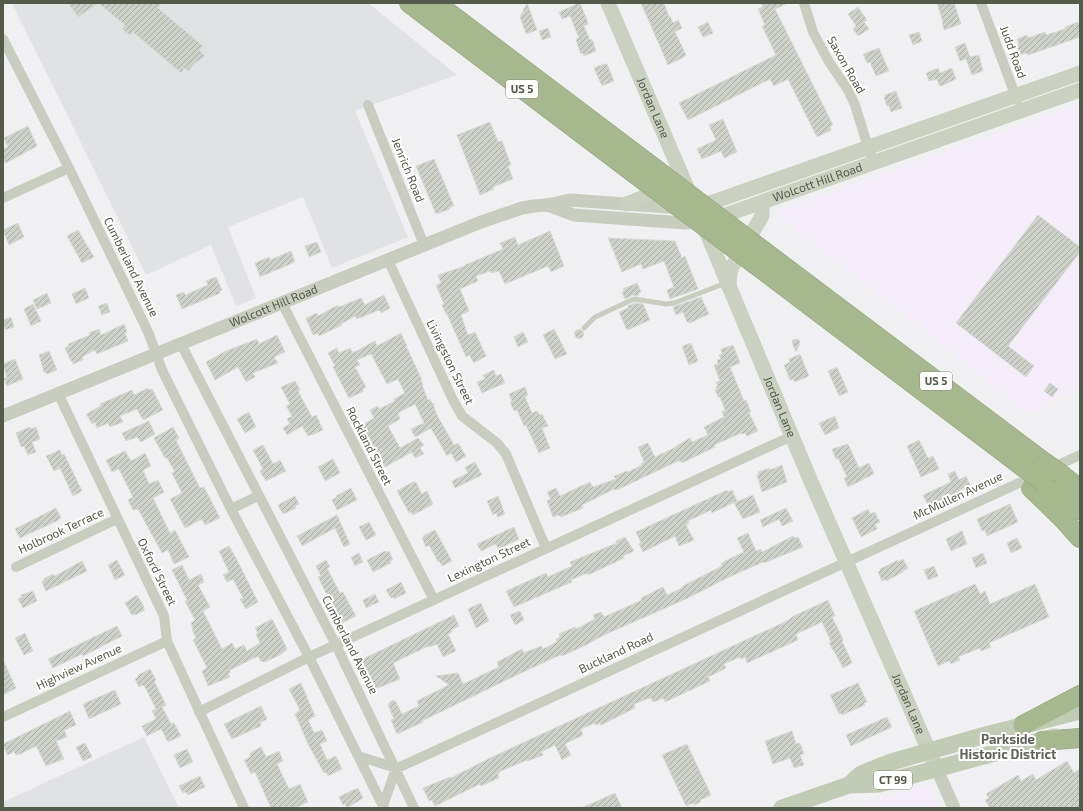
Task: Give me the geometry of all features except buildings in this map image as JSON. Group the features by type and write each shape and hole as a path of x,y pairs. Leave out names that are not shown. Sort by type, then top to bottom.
{"highway":[{"name":"US 5","path":"409,3 640,168 760,259 963,422 1029,479 1080,510"},
{"name":"US 5","path":"436,3 640,168"},
{"name":"US 5","path":"760,259 1080,489"},
{"path":"1029,479 1080,538"},
{"path":"1023,725 1080,695"},
{"path":"1042,741 1080,738"}],"main road":[{"name":"Jordan Lane","path":"608,3 846,562 937,769"},
{"name":"Wolcott Hill Road","path":"695,206 711,203 1080,73"},
{"name":"Wolcott Hill Road","path":"702,222 1080,90"},
{"path":"626,204 645,196 657,185 666,169 669,145"},
{"path":"728,285 731,269 762,216 762,202"},
{"name":"CT 99","path":"849,785 860,774 929,751 1080,711"},
{"name":"CT 99","path":"782,808 849,785 879,784 1080,730"}],"street":[{"name":"Saxon Road","path":"804,3 812,32 829,62 848,90 855,105 867,148 873,163"},
{"name":"Judd Road","path":"981,3 1021,111"},
{"name":"Cumberland Avenue","path":"3,39 69,168 149,334 162,370 231,509 309,656 384,807"},
{"name":"Jenrich Road","path":"368,105 424,245"},
{"path":"3,198 69,168"},
{"name":"Wolcott Hill Road","path":"3,416 507,212 570,200 674,208 695,206"},
{"path":"590,216 591,201"},
{"name":"Wolcott Hill Road","path":"547,205 574,214 590,216 685,223 702,222"},
{"name":"Livingston Street","path":"388,260 453,400 462,416 498,443 506,454 546,548"},
{"name":"Rockland Street","path":"282,303 434,600"},
{"name":"Cumberland Avenue","path":"181,344 336,645 414,808"},
{"name":"Oxford Street","path":"58,393 164,616 167,641 244,808"},
{"name":"Lexington Street","path":"199,712 309,656 792,436"},
{"name":"McMullen Avenue","path":"846,562 1080,454"},
{"path":"231,509 258,496"},
{"name":"Holbrook Terrace","path":"16,567 117,519"},
{"name":"Buckland Road","path":"396,768 846,562"},
{"name":"Highview Avenue","path":"3,717 167,641"},
{"path":"358,756 396,768 384,807"},
{"name":"Jordan Lane","path":"937,769 954,808"}],"lane":[{"path":"584,328 595,317 634,299 666,304 674,303 728,285"}],"shaded area":[{"path":"12,3 368,3 457,75 355,111 408,237 332,268 303,197 228,227 256,298 236,306 211,245 146,275"},
{"path":"1080,104 1080,388 1026,413 949,350 774,213"},
{"path":"144,737 179,808 3,808 3,802"},
{"path":"928,784 939,808 852,808 862,805"}],"district":[{"name":"Parkside Historic District","path":"1008,746"}]}
